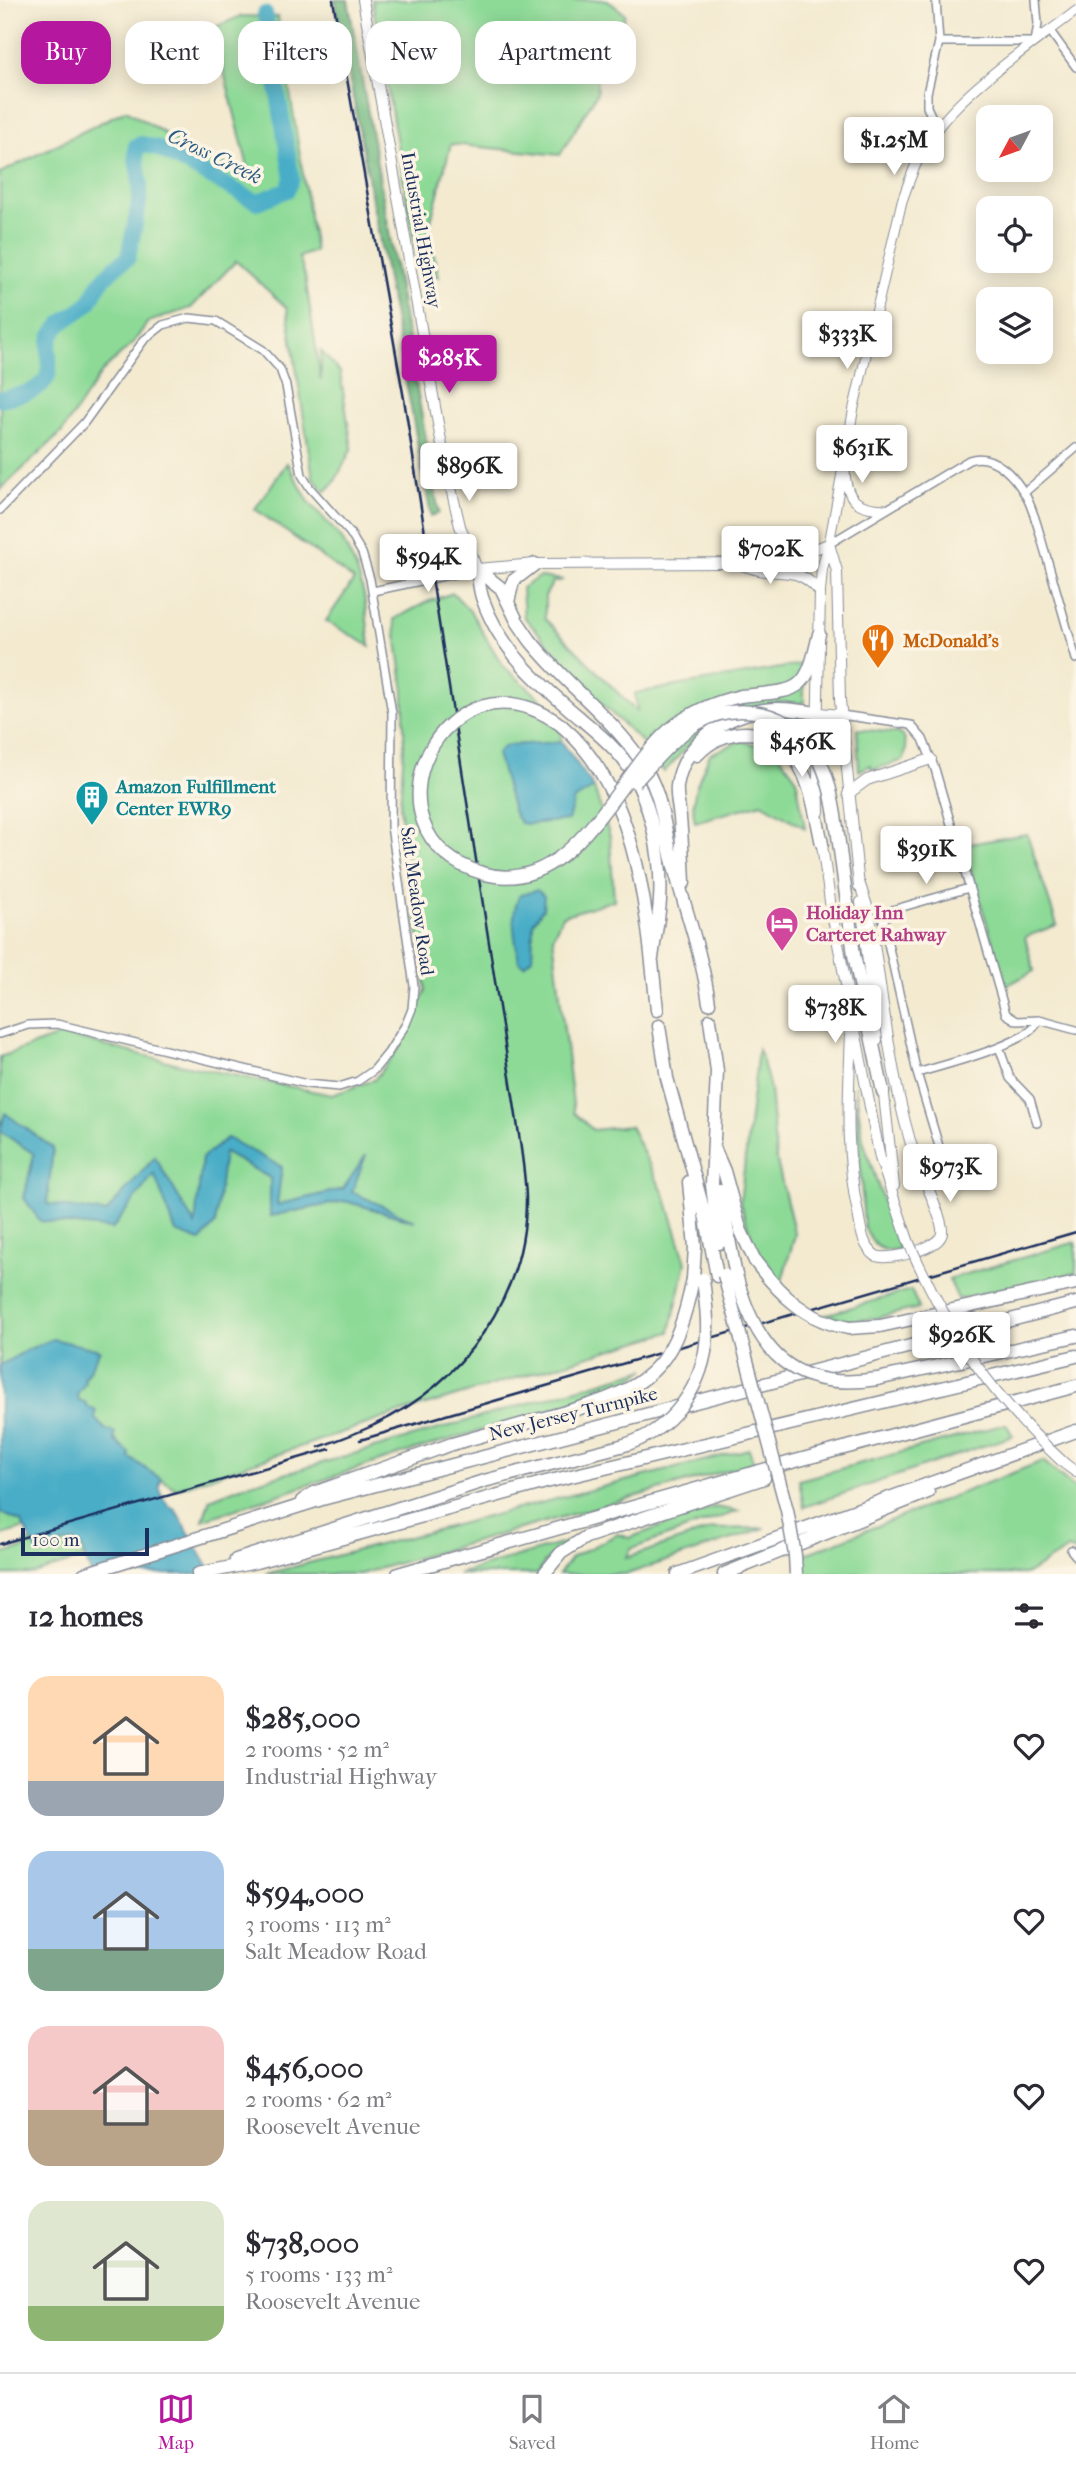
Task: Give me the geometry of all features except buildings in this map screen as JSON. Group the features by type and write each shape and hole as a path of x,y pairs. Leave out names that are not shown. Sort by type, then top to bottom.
{"highway":[{"path":"508,602 509,591 515,578 536,564"},
{"path":"477,569 501,588 517,621 538,651 620,736 644,767 662,807 671,856 699,951 709,1003"},
{"path":"477,569 482,598 513,655 533,677 608,742 626,763 640,786 653,826 660,888 652,959"},
{"path":"593,826 669,731 707,706 741,696 779,692 799,685 811,669 819,634"},
{"path":"657,1010 652,959 636,868 618,804 597,764 580,742 561,725 533,709 506,705 478,709 454,722 435,740 422,766 418,796 423,818 432,837 453,860 481,873 501,876 520,875 546,866 571,848 593,826 687,731 718,714 745,710 763,713 796,729 810,744 828,781 837,828 853,955 883,1092"},
{"path":"686,907 676,793 680,774 693,748 705,736 732,720 765,709 818,713"},
{"path":"680,815 684,783 691,765 701,751 724,737 740,733 758,735 783,745 801,768 809,788 822,844"},
{"path":"710,1020 717,1071 714,1149 725,1274 786,1536 788,1574"},
{"path":"659,1026 667,1078 683,1140 725,1274 787,1510 796,1574"},
{"path":"253,1558 484,1480 621,1446 646,1437 667,1422 678,1411 694,1384 703,1360 707,1335 683,1140"},
{"path":"714,1149 724,1171 740,1229 755,1261 776,1288 803,1311 833,1325 849,1328 880,1325 1076,1283"},
{"path":"725,1274 741,1292 756,1329 770,1348 802,1373 832,1382 877,1379 1076,1336"},
{"path":"84,1574 289,1510 421,1454 620,1395 645,1379 656,1368 675,1340 698,1279"},
{"name":"New Jersey Turnpike","path":"318,1496 1076,1303"},
{"path":"198,1574 486,1497 1076,1356"},
{"path":"398,1574 1076,1385"},
{"path":"678,1574 1076,1431"},
{"path":"544,1574 561,1553 586,1537 887,1436"},
{"path":"724,1574 877,1514 1026,1449"}],"main road":[{"name":"Industrial Highway","path":"363,0 445,463 460,526 477,569"},
{"path":"477,569 536,564 732,562 793,556 829,544"},
{"path":"829,544 822,569 819,634 817,778 822,844 880,1158 909,1243 940,1309 977,1368 1022,1423 1076,1472"},
{"path":"829,544 837,571 841,715 848,794 896,1204"},
{"path":"732,562 760,570 796,573 809,580 820,592"},
{"path":"818,713 841,715"},
{"path":"848,794 867,780 932,759"},
{"path":"851,1012 847,1122 853,1187 866,1247 876,1256 890,1258 932,1245 939,1240 942,1233 939,1216 915,1154 902,1110 869,912 859,882"}],"street":[{"path":"936,0 939,42 927,93 927,107 937,128"},
{"path":"1035,42 1038,24 1036,0"},
{"path":"829,544 844,458 902,201 913,169 937,128 981,85 1076,11"},
{"path":"1050,31 1076,66"},
{"path":"939,42 1035,42"},
{"name":"Salt Meadow Road","path":"0,510 84,423 148,336 163,325 189,318 209,319 228,327 256,345 280,369 286,386 302,475 356,543 367,566 373,591 392,713 391,826 414,994 407,1024 383,1060 370,1074 358,1081 331,1088 57,1024 28,1025 0,1034"},
{"path":"1024,493 1076,448"},
{"path":"829,544 968,460 976,457 994,461 1024,493 1033,511 1076,659"},
{"path":"844,458 846,487 850,496 857,504 869,509 886,509"},
{"path":"373,591 477,569"},
{"path":"841,715 907,723 921,735 932,759 1006,1014 1017,1021 1040,1020 1076,1030"},
{"path":"941,1153 917,1073 883,921 891,910 969,888"},
{"path":"917,1073 999,1047 1031,1033 1040,1020"},
{"path":"999,1047 1010,1078 1030,1099 1037,1123"}],"green space":[{"path":"335,0 348,0 352,21 339,21"},
{"path":"372,0 607,0 625,14 623,21 475,21 475,84 597,84 597,93 560,155 451,144 428,232 439,277 419,270 387,84 461,84 461,21 376,21"},
{"path":"241,16 278,17 279,21 238,21 238,84 289,84 315,251 299,257 305,276 321,381 321,351 340,372 352,448 334,483 325,492 313,478 287,308 236,261 191,308 148,322 133,343 102,372 62,432 0,490 0,173 126,110 205,158 249,171 224,72 224,23"},
{"path":"352,23 439,513 431,516 351,84"},
{"path":"287,463 309,502 342,539 357,570 364,595 370,646 326,621 354,580 255,509"},
{"path":"539,577 563,580 553,582 545,596 545,619 637,712 635,693 804,664 804,703 778,702 707,725 664,772 642,742 604,706 524,617 522,588"},
{"path":"453,593 470,611 503,666 555,711 562,742 509,745 513,811 520,822 529,824 594,788 610,837 614,900 562,916 553,937 574,1113 593,1130 630,1126 666,1198 686,1263 670,1332 396,1414 176,1489 130,1458 112,1431 106,1430 95,1419 95,1411 79,1400 77,1395 99,1350 0,1365 0,1131 34,1154 24,1198 112,1229 154,1173 176,1232 215,1224 223,1152 270,1178 271,1216 345,1201 409,1220 351,1191 364,1159 343,1189 276,1205 282,1167 227,1138 202,1158 195,1226 155,1157 106,1213 47,1204 53,1148 5,1114 0,1127 0,1057 62,1035 183,1065 332,1095 374,1080 401,1046 426,990 400,807 404,691 394,619 427,602","holes":["520,895 543,908 533,923 532,958 518,954 514,917"]},
{"path":"857,729 897,733 904,737 904,760 872,770 871,765 859,771"},
{"path":"740,741 775,749 796,778 805,828 762,803 695,822 694,795 710,754"},
{"path":"1027,834 1057,925 1025,937 1034,971 1006,986 963,845"},
{"path":"758,1050 770,1089 776,1158 795,1235 781,1284 753,1243 740,1203"},
{"path":"855,1085 863,1140 899,1249 886,1250 877,1246 864,1226"},
{"path":"1076,1242 1076,1273 958,1299 949,1279"},
{"path":"911,1290 919,1308 850,1321 825,1315"},
{"path":"646,1369 618,1389 398,1455 203,1520 210,1499 243,1486"},
{"path":"1006,1424 1013,1436 804,1507 799,1480"},
{"path":"749,1449 754,1463 360,1574 266,1574"},
{"path":"1043,1461 1076,1489 1076,1552 1068,1549 1027,1574 803,1574 803,1555"},
{"path":"714,1507 738,1511 631,1549 626,1558 713,1529 765,1528 627,1574 559,1574 572,1557 618,1534 629,1538"},
{"path":"0,1512 21,1521 25,1528 0,1536"},
{"path":"33,1541 35,1545 50,1550 64,1543 75,1542 82,1548 84,1558 33,1574 0,1574 0,1555 25,1548 26,1542"},
{"path":"571,1541 544,1563 538,1574 458,1574"}],"water":[{"path":"562,742 594,788 574,800 568,820 520,823 513,811 497,754 509,745"},
{"path":"537,890 544,896 543,908 533,923 532,958 524,965 519,961 516,944 515,911 520,895"},
{"path":"5,1113 53,1148 47,1204 106,1213 155,1157 195,1225 202,1158 227,1138 282,1167 277,1205 343,1189 366,1155 352,1192 415,1221 345,1201 270,1216 270,1178 224,1152 215,1224 200,1241 176,1232 154,1174 112,1229 40,1221 24,1198 34,1154 0,1131"},
{"path":"53,1339 100,1350 77,1395 79,1400 96,1411 95,1419 106,1430 115,1433 114,1440 129,1453 130,1458 161,1479 162,1497 175,1509 213,1574 91,1574 82,1548 75,1542 64,1543 39,1555 21,1522 0,1512 0,1365"}],"waterway":[{"name":"Cross Creek","path":"0,399 29,392 42,384 49,371 49,348 53,334 64,321 88,304 103,279 128,258 140,195 136,146 142,144 157,148 257,202 287,190 292,179 265,14"}],"railway":[{"path":"319,1447 367,1428 406,1407 435,1386 461,1361 502,1302 515,1269 523,1234 526,1197 520,1141 404,399 333,0"},
{"path":"360,1440 1076,1232"},
{"path":"0,1544 330,1449"}],"place":[{"name":"McDonald's","path":"878,670"},
{"name":"Amazon Fulfillment Center EWR9","path":"92,827"},
{"name":"Holiday Inn Carteret Rahway","path":"782,953"}]}
